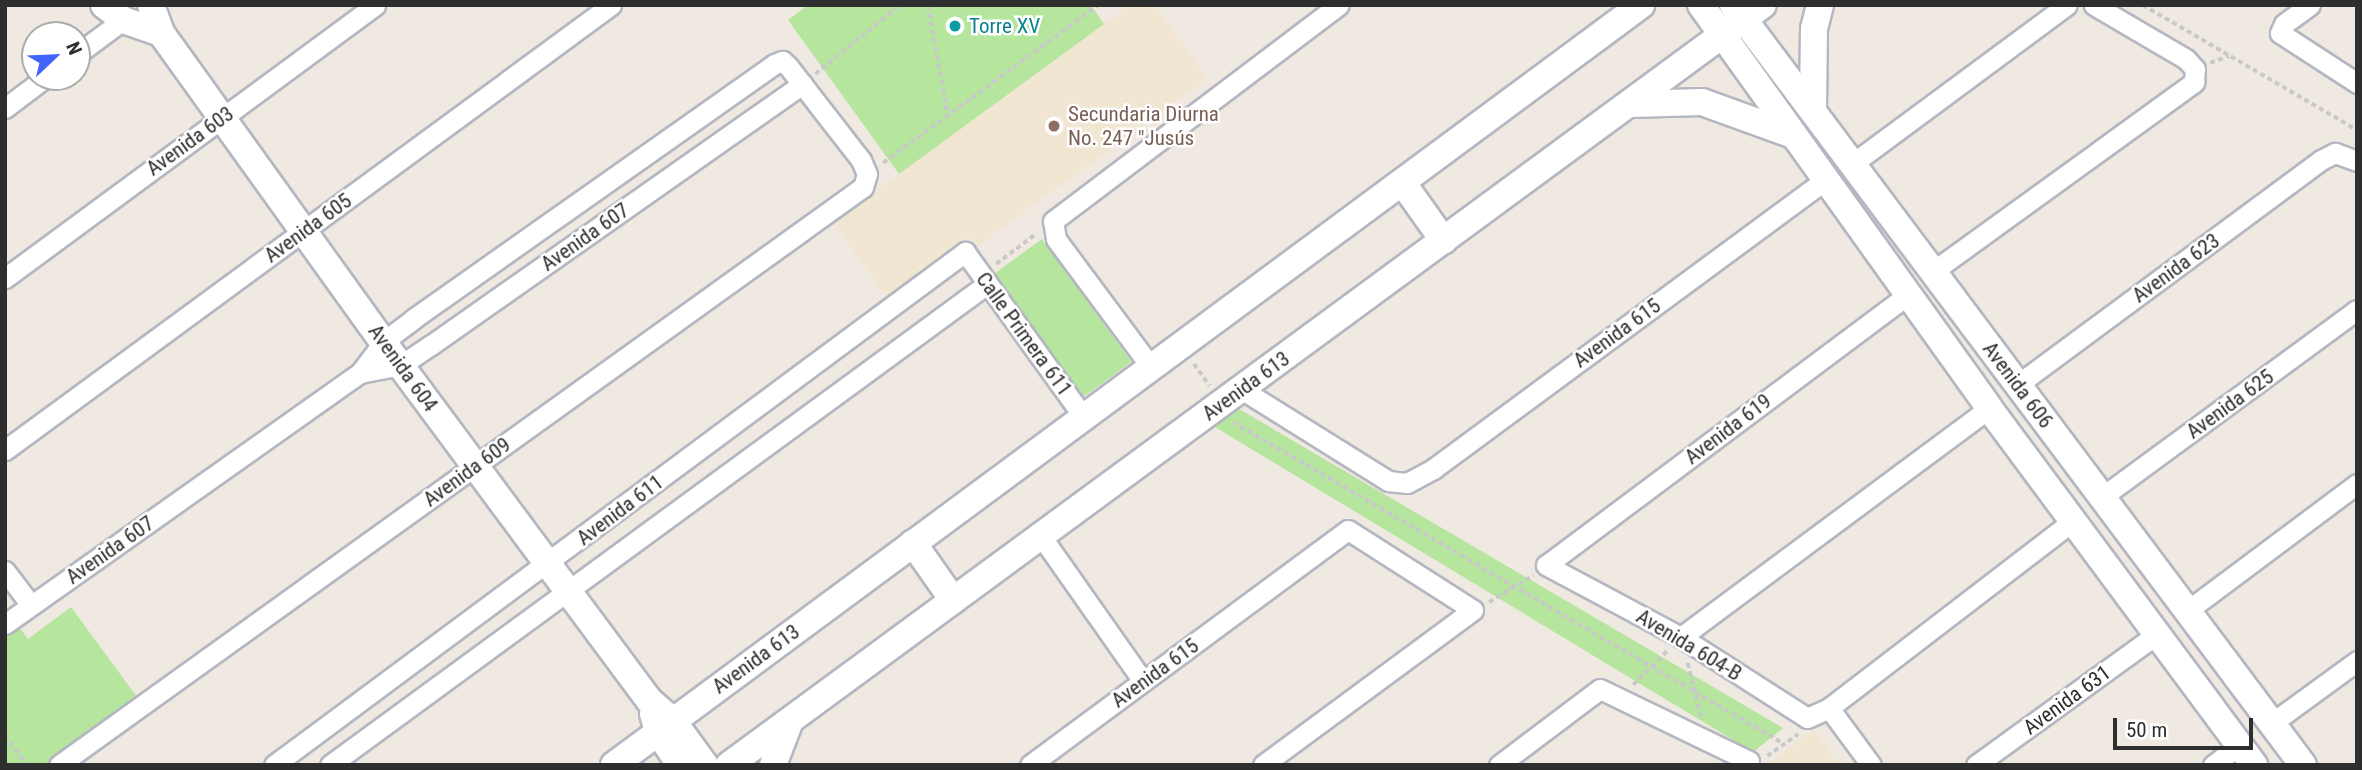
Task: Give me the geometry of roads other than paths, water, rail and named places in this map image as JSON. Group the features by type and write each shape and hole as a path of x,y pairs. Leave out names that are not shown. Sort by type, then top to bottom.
{"street":[{"name":"Avenida 604","path":"151,5 161,33 383,342 572,591 650,701 665,726 680,765"},
{"name":"Avenida 603","path":"5,278 375,5"},
{"path":"1151,367 1056,239 1053,221 1339,5"},
{"name":"Avenida 613","path":"614,765 1641,5"},
{"name":"Avenida 606","path":"1701,5 1825,180 1910,293 1989,408 2247,755"},
{"path":"1774,108 1805,99 1814,29 1820,5"},
{"path":"1852,164 2067,5"},
{"path":"1932,272 2194,82 2195,69 2186,59 2094,5"},
{"path":"2310,5 2284,24 2280,33 2357,83"},
{"name":"Avenida 605","path":"5,450 600,8"},
{"name":"Avenida 613","path":"729,765 1630,105 1722,36 1746,10"},
{"name":"Avenida 606","path":"1746,10 1852,164 2303,765"},
{"path":"91,38 114,12 161,33"},
{"name":"Avenida 607","path":"5,624 360,373 383,342 782,61 802,84 401,365 360,373"},
{"name":"Avenida 609","path":"59,765 863,187 867,174 802,84"},
{"path":"5,108 27,91"},
{"path":"1630,105 1702,102 1730,109 1794,136"},
{"name":"Avenida 623","path":"2017,385 2335,153 2357,161"},
{"name":"Avenida 615","path":"1232,396 1388,481 1407,482 1433,469 1825,180"},
{"path":"1402,182 1444,241"},
{"name":"Calle Primera 611","path":"965,252 1083,416"},
{"name":"Avenida 611","path":"274,765 965,252"},
{"name":"Avenida 611","path":"330,765 572,591 984,280"},
{"name":"Avenida 619","path":"1546,565 1910,293"},
{"name":"Avenida 625","path":"2102,497 2357,310"},
{"path":"1681,637 1989,408"},
{"path":"2187,611 2357,484"},
{"path":"1871,765 1829,708 2073,521"},
{"name":"Avenida 615","path":"1030,765 1348,530 1473,610 1263,765"},
{"path":"1041,536 1143,681"},
{"path":"913,543 953,600"},
{"path":"2121,585 2151,562"},
{"name":"Avenida 604-B","path":"1546,565 1681,637 1807,718 1829,708"},
{"path":"5,571 31,605"},
{"name":"Avenida 631","path":"1976,765 2157,634"},
{"path":"2272,723 2357,661"},
{"path":"1499,765 1601,689 1707,740 1746,763"},
{"path":"773,765 791,720"},
{"name":"Avenida 604","path":"665,726 705,765"},
{"path":"2213,765 2247,755"}],"place":[{"name":"Torre XV","path":"955,26"},
{"name":"Secundaria Diurna No. 247 \"Jusús","path":"1054,126"}]}
